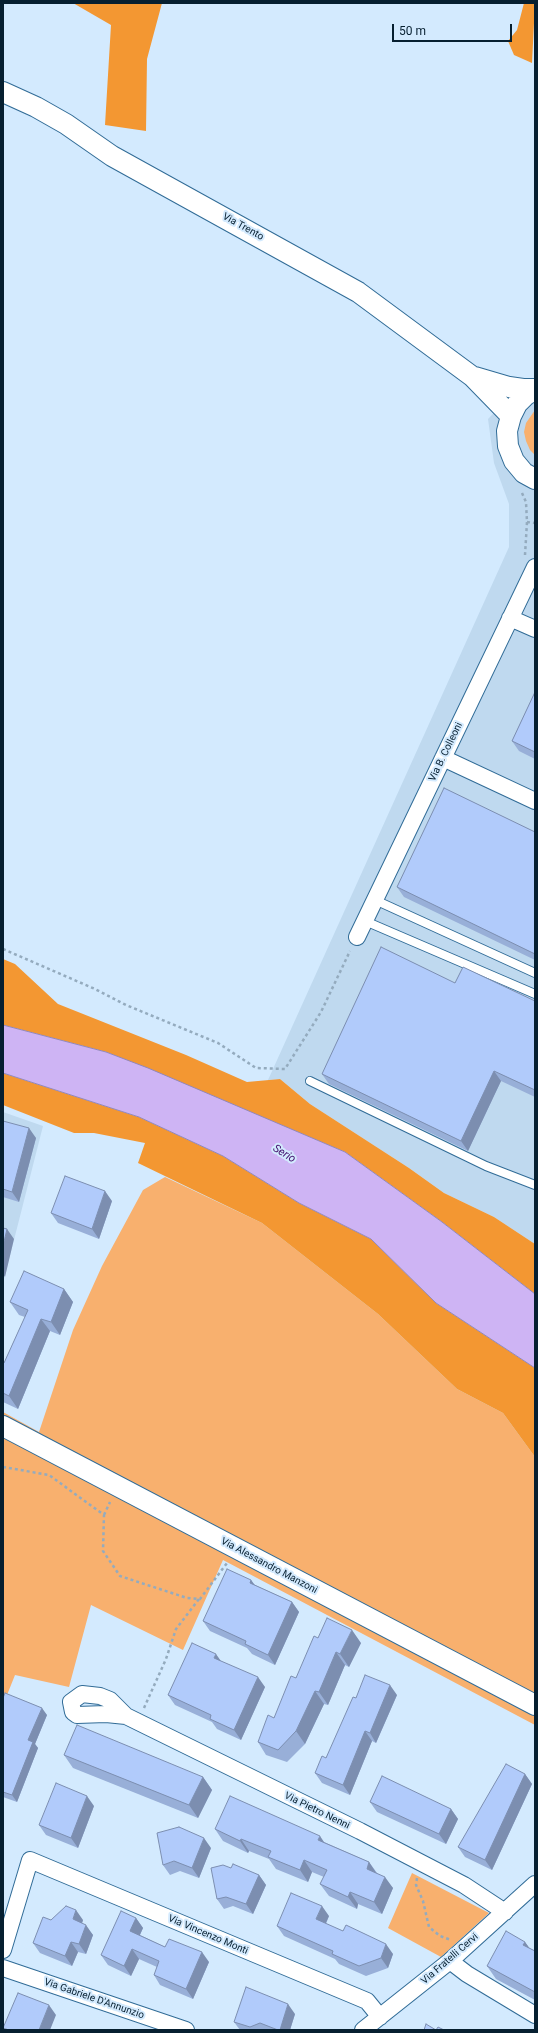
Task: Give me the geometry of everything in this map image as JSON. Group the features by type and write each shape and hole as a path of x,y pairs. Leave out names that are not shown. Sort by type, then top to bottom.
{"street":[{"name":"Via Trento","path":"3,92 36,107 66,124 112,156 358,292 473,377 511,416"},
{"name":"Via Trento","path":"473,377 523,390 535,389"},
{"path":"528,485 524,472 514,461 508,446 507,431 511,416 517,404 535,389"},
{"name":"Via B. Colleoni","path":"357,937 510,618 529,564"},
{"path":"510,618 535,629"},
{"path":"443,758 535,801"},
{"name":"Via Alessandro Manzoni","path":"3,1426 535,1706"},
{"name":"Via Pietro Nenni","path":"132,1719 422,1863 464,1885 505,1912"},
{"name":"Via Vincenzo Monti","path":"3,1950 30,1860 367,2001 380,2017"},
{"name":"Via Fratelli Cervi","path":"363,2030 450,1961 462,1948 505,1912 535,1884"},
{"path":"450,1961 467,1974 535,2015"},
{"name":"Via Gabriele D'Annunzio","path":"3,1968 186,2030"}],"lane":[{"path":"375,900 535,972"},
{"path":"365,921 535,994"},
{"path":"310,1081 486,1166 535,1185"}],"path":[{"path":"528,485 526,502 526,554 529,564"},
{"path":"527,522 535,523"},
{"path":"3,949 95,989 126,1005 218,1043 256,1068 285,1069 321,1012 357,937"},
{"path":"3,1467 49,1475 104,1515"},
{"path":"113,1495 104,1515 103,1551 120,1576 188,1598 200,1599"},
{"path":"132,1719 166,1659 176,1629 223,1567 232,1558"},
{"path":"422,1863 416,1885 424,1901 429,1927 440,1936 456,1942 462,1948"}],"shaded area":[{"path":"73,3 162,3 147,59 146,131 105,125 111,25"},
{"path":"524,3 535,3 532,63 514,55 508,41 517,30"},
{"path":"535,380 535,1244 494,1217 444,1193 409,1168 310,1104 280,1079 268,1080 509,547 509,504 494,463 488,419 524,382"},
{"path":"535,410 535,455 530,450 524,432 526,423"},
{"path":"3,959 15,964 58,1004 186,1055 247,1082 280,1079 310,1104 409,1168 444,1193 494,1217 535,1244 535,1294 442,1222 345,1152 106,1052 3,1025"},
{"path":"3,1073 139,1117 223,1156 299,1203 371,1239 436,1303 535,1368 535,1457 503,1413 457,1389 378,1314 262,1223 138,1163 145,1143 94,1133 74,1133 3,1105"},
{"path":"3,1112 43,1126 3,1283"},
{"path":"165,1177 262,1223 378,1314 457,1389 503,1413 535,1457 535,1725 223,1560 183,1650 91,1605 69,1687 15,1675 3,1705 3,1412 39,1432 73,1330 102,1266 143,1190"},
{"path":"412,1873 489,1913 441,1957 388,1928"}],"water":[{"name":"Serio","path":"3,1025 106,1052 148,1068 345,1152 442,1222 535,1294 535,1368 436,1303 371,1239 299,1203 223,1156 139,1117 3,1073"}],"building":[{"path":"535,692 535,752 512,741"},
{"path":"444,788 535,832 535,954 397,887"},
{"path":"381,947 455,983 463,967 535,1001 535,1090 494,1071 461,1141 322,1074"},
{"path":"3,1121 29,1128 12,1192 3,1189"},
{"path":"65,1176 105,1191 92,1229 51,1213"},
{"path":"3,1228 7,1229 3,1246"},
{"path":"24,1271 64,1289 51,1322 41,1319 9,1396 3,1393 3,1362 4,1363 28,1310 10,1302"},
{"path":"227,1569 251,1580 250,1583 292,1602 268,1655 245,1644 246,1641 203,1621"},
{"path":"327,1618 352,1630 340,1654 336,1652 319,1692 315,1691 296,1731 278,1750 258,1742 268,1715 274,1718 291,1676 296,1678 314,1636 318,1638"},
{"path":"192,1643 216,1654 214,1658 258,1677 234,1730 210,1719 211,1715 168,1695"},
{"path":"365,1675 390,1685 370,1733 365,1731 343,1785 315,1773 322,1756 326,1758 353,1697 356,1698"},
{"path":"5,1693 42,1708 28,1740 33,1742 12,1795 3,1792 3,1698"},
{"path":"77,1725 203,1777 189,1805 64,1755"},
{"path":"506,1764 525,1774 485,1860 458,1847"},
{"path":"382,1776 451,1809 439,1834 370,1802"},
{"path":"56,1783 87,1796 71,1838 39,1825"},
{"path":"230,1796 320,1836 318,1840 369,1862 367,1869 385,1877 374,1902 350,1892 348,1897 320,1884 327,1870 304,1860 300,1870 268,1857 271,1851 241,1839 240,1841 215,1829"},
{"path":"179,1827 204,1838 192,1868 174,1861 163,1865 157,1833"},
{"path":"233,1864 259,1875 246,1904 226,1897 217,1899 211,1868 223,1865 231,1868"},
{"path":"291,1893 322,1906 316,1919 343,1931 346,1925 386,1944 381,1958 359,1966 332,1954 333,1951 277,1926"},
{"path":"66,1906 76,1910 73,1919 86,1925 79,1944 71,1942 65,1956 33,1943 43,1917 51,1920"},
{"path":"121,1911 136,1918 130,1931 165,1947 169,1939 202,1952 186,1989 154,1975 159,1961 132,1949 124,1966 101,1955"},
{"path":"506,1931 525,1942 523,1945 535,1951 535,1992 487,1966"},
{"path":"246,1987 288,2004 280,2030 260,2023 250,2027 234,2022"},
{"path":"18,1993 49,2005 39,2030 9,2030 3,2028"},
{"path":"426,2024 436,2030 424,2030"},
{"path":"438,2027 444,2030 436,2030"}]}
